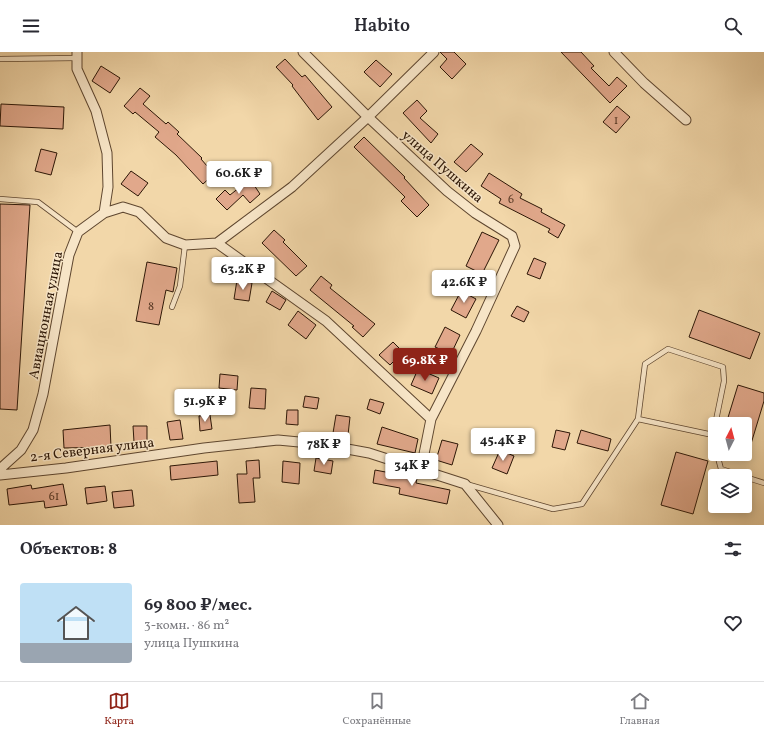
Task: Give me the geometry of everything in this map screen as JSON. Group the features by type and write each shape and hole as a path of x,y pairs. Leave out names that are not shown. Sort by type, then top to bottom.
{"street":[{"name":"улица Пушкина","path":"303,52 368,117 447,191 475,213 512,236 515,246 476,331 431,419"},
{"path":"78,232 104,213 123,207 139,212 166,238 185,245 217,243 292,187 368,117 434,52"},
{"path":"614,52 644,83 686,120"},
{"path":"77,55 77,69 96,111 107,153 108,187 104,213"},
{"name":"Авиационная улица","path":"0,469 20,450 33,430 43,394 69,255 78,232"},
{"path":"217,243 326,321 431,419 421,469"},
{"name":"2-я Северная улица","path":"0,475 66,468 204,448 278,440 320,444 369,453 465,484"},
{"path":"465,484 498,525"}],"lane":[{"path":"0,59 77,55"},
{"path":"0,198 38,202 78,232"},
{"path":"172,307 180,286 185,245"},
{"path":"465,484 553,510 582,504 638,418 645,364 668,349 723,367 724,381 717,417"},
{"path":"638,418 708,434"},
{"path":"752,478 764,482"}],"building":[{"path":"440,52 454,52 466,64 452,79 440,67 447,59"},
{"path":"561,52 581,52 594,66 591,68 609,86 617,77 627,86 610,103"},
{"path":"285,59 302,77 305,75 332,107 318,120 292,86 293,85 276,67"},
{"path":"376,60 392,74 380,87 364,72"},
{"path":"101,66 120,78 110,93 92,81"},
{"path":"140,88 150,96 143,104 166,124 168,122 179,132 177,134 202,158 201,159 214,174 203,184 176,155 155,137 159,132 135,112 133,114 124,106"},
{"path":"417,100 427,111 420,118 438,134 431,143 403,113"},
{"path":"1,104 64,107 63,129 0,126"},
{"path":"617,106 630,117 616,133 603,122"},
{"path":"364,137 405,177 404,178 429,205 417,217 401,201 405,197 354,147"},
{"path":"471,144 483,154 466,172 454,162"},
{"path":"41,149 57,153 51,175 35,171"},
{"path":"131,171 148,183 138,196 121,184"},
{"path":"489,173 522,194 520,198 542,209 541,212 565,225 558,238 548,232 550,229 499,203 501,199 481,186"},
{"path":"250,179 260,194 250,203 243,195 227,210 216,199 225,190 230,195"},
{"path":"0,204 30,205 17,410 0,409"},
{"path":"274,230 285,240 283,242 307,266 296,276 262,243"},
{"path":"482,232 499,240 482,274 466,266"},
{"path":"534,258 546,263 540,279 527,274"},
{"path":"147,262 177,268 173,292 166,290 159,325 136,321"},
{"path":"321,276 332,285 330,288 375,324 363,337 352,327 354,326 310,290"},
{"path":"237,280 252,283 249,301 234,299"},
{"path":"272,291 286,300 280,310 266,302"},
{"path":"461,291 476,299 466,318 451,310"},
{"path":"517,306 529,312 524,322 511,316"},
{"path":"699,310 760,333 750,359 689,337"},
{"path":"298,311 316,325 306,339 288,325"},
{"path":"445,327 460,335 451,354 435,347"},
{"path":"393,342 403,352 390,365 379,355"},
{"path":"418,369 439,378 432,394 411,385"},
{"path":"220,374 238,376 237,390 219,388"},
{"path":"738,385 764,393 764,401 752,441 752,417 728,417"},
{"path":"251,388 266,389 265,409 249,408"},
{"path":"305,396 319,398 317,409 303,407"},
{"path":"370,399 384,403 380,414 367,409"},
{"path":"287,410 298,410 298,425 286,424"},
{"path":"210,415 212,429 200,431 199,416"},
{"path":"336,415 350,417 348,435 333,433"},
{"path":"180,420 183,439 170,440 167,422"},
{"path":"110,425 111,447 64,448 63,430"},
{"path":"133,426 147,426 147,442 134,442"},
{"path":"382,427 418,439 415,453 377,444"},
{"path":"556,430 570,433 565,450 552,447"},
{"path":"581,430 611,439 608,451 577,443"},
{"path":"442,440 458,444 452,465 436,460"},
{"path":"500,450 514,456 507,474 492,468"},
{"path":"676,452 708,461 693,514 661,505"},
{"path":"316,458 333,461 331,474 314,471"},
{"path":"259,460 260,478 253,478 255,502 239,503 237,474 247,474 246,461"},
{"path":"217,461 218,475 171,480 170,466"},
{"path":"283,461 300,463 299,484 282,482"},
{"path":"375,470 417,478 416,483 450,490 447,504 399,494 400,488 373,483"},
{"path":"63,484 67,505 45,508 44,501 9,505 7,489 31,485 32,489"},
{"path":"105,486 107,501 87,504 85,488"},
{"path":"132,490 134,506 114,508 112,492"}]}
